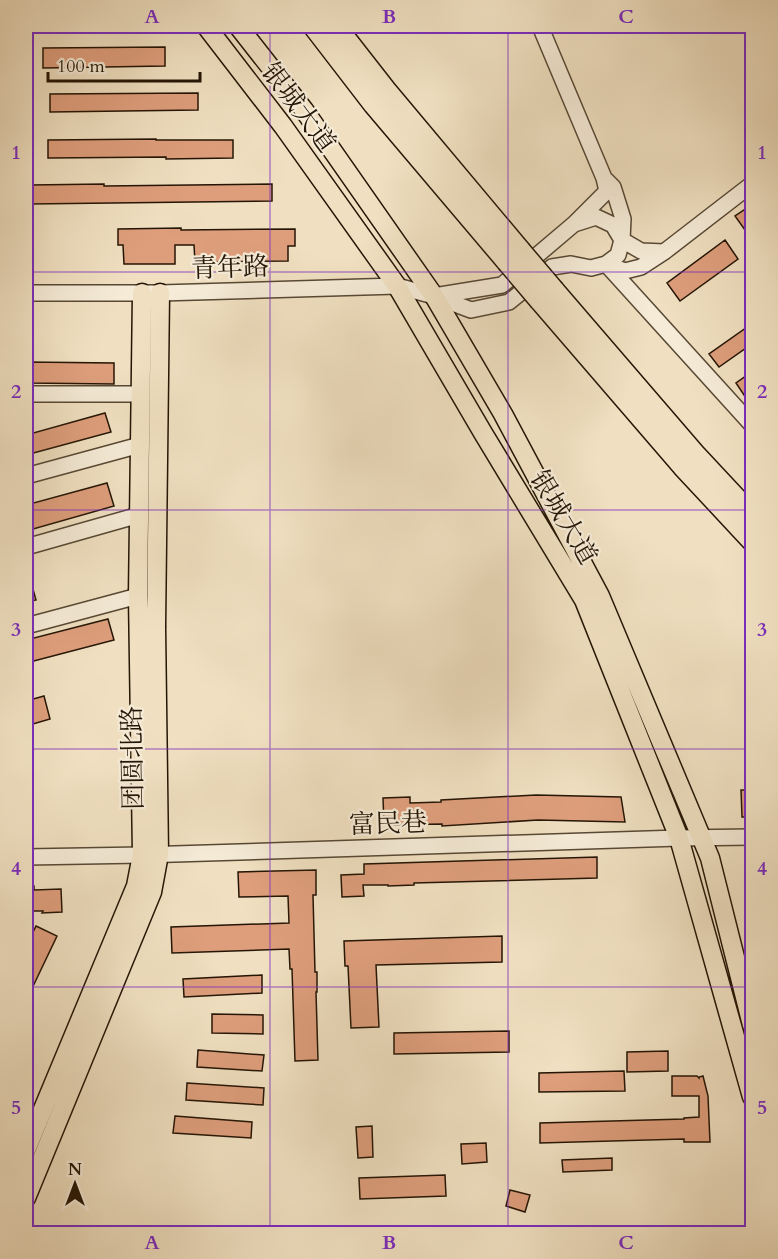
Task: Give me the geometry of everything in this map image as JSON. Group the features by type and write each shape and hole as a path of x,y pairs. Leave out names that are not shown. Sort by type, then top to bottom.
{"highway":[{"path":"314,26 374,104 547,296 683,466 753,540"},
{"path":"335,26 513,256"},
{"path":"547,296 753,516"}],"main road":[{"name":"银城大道","path":"206,26 283,126 397,286 584,600 679,838 753,1097"},
{"name":"银城大道","path":"238,26 304,110 434,296 503,414 600,596 710,858 753,1025"},
{"name":"团圆北路","path":"26,1198 152,892 138,596 141,394 151,293"},
{"name":"团圆北路","path":"26,1150 150,855 156,616 151,293"}],"street":[{"path":"434,296 501,285 574,224 607,191 604,178 540,26"},
{"path":"604,178 613,187 623,219 622,240 618,255 606,264 753,425"},
{"name":"青年路","path":"26,293 151,293 397,286 434,296 471,310 509,302 552,267 571,264 591,268 606,264 626,271 641,267 753,184"},
{"path":"574,224 596,218 613,225 622,240 641,251 664,252"},
{"path":"26,394 141,394"},
{"path":"26,476 140,445"},
{"path":"26,547 139,515"},
{"path":"26,626 138,596"},
{"name":"富民巷","path":"26,857 753,837"}],"building":[{"path":"165,47 165,66 43,68 43,48"},
{"path":"198,93 198,110 50,112 50,94"},
{"path":"48,140 233,140 233,158 48,158"},
{"path":"104,184 104,186 272,184 272,201 30,204 30,185"},
{"path":"753,204 753,225 745,230 735,216"},
{"path":"181,228 181,230 295,229 295,246 288,246 288,261 195,262 194,245 175,245 175,264 124,264 123,245 118,245 118,229"},
{"path":"725,240 738,259 680,301 667,283"},
{"path":"753,323 753,343 719,367 709,354"},
{"path":"26,362 114,363 114,384 26,383"},
{"path":"753,371 753,389 744,395 736,383"},
{"path":"105,413 111,432 26,455 26,435"},
{"path":"107,483 114,506 26,531 26,505"},
{"path":"26,571 28,571 36,600 26,602"},
{"path":"108,619 114,640 26,663 26,640"},
{"path":"44,696 50,719 26,726 26,701"},
{"path":"741,790 753,790 753,817 742,817"},
{"path":"536,795 621,797 625,822 538,820 442,826 442,824 384,825 383,798 410,797 410,803"},
{"path":"597,857 597,878 363,885 364,896 342,897 341,875 364,874 364,864"},
{"path":"316,870 316,895 313,895 318,1060 295,1061 292,969 290,969 289,949 172,953 171,927 289,923 288,896 239,897 238,872"},
{"path":"34,886 34,890 61,889 62,912 26,911 26,887"},
{"path":"36,926 57,936 26,1001 26,947"},
{"path":"502,936 502,962 376,965 379,1027 351,1028 348,966 345,966 344,941"},
{"path":"262,975 262,993 184,997 183,979"},
{"path":"212,1014 263,1015 263,1034 212,1033"},
{"path":"509,1031 509,1052 394,1054 394,1033"},
{"path":"198,1050 264,1055 262,1071 197,1067"},
{"path":"668,1051 668,1071 627,1072 627,1052"},
{"path":"624,1071 625,1091 539,1092 539,1073"},
{"path":"672,1076 697,1076 699,1078 703,1076 708,1096 710,1142 684,1142 684,1139 540,1143 540,1123 699,1117 699,1096 672,1096"},
{"path":"187,1083 264,1088 263,1105 186,1100"},
{"path":"175,1116 252,1122 251,1138 173,1133"},
{"path":"372,1126 373,1157 358,1158 356,1127"},
{"path":"486,1143 487,1162 462,1164 461,1144"},
{"path":"612,1158 612,1170 563,1172 562,1160"},
{"path":"445,1175 446,1196 360,1199 359,1178"},
{"path":"510,1190 530,1195 525,1212 506,1206"}]}
